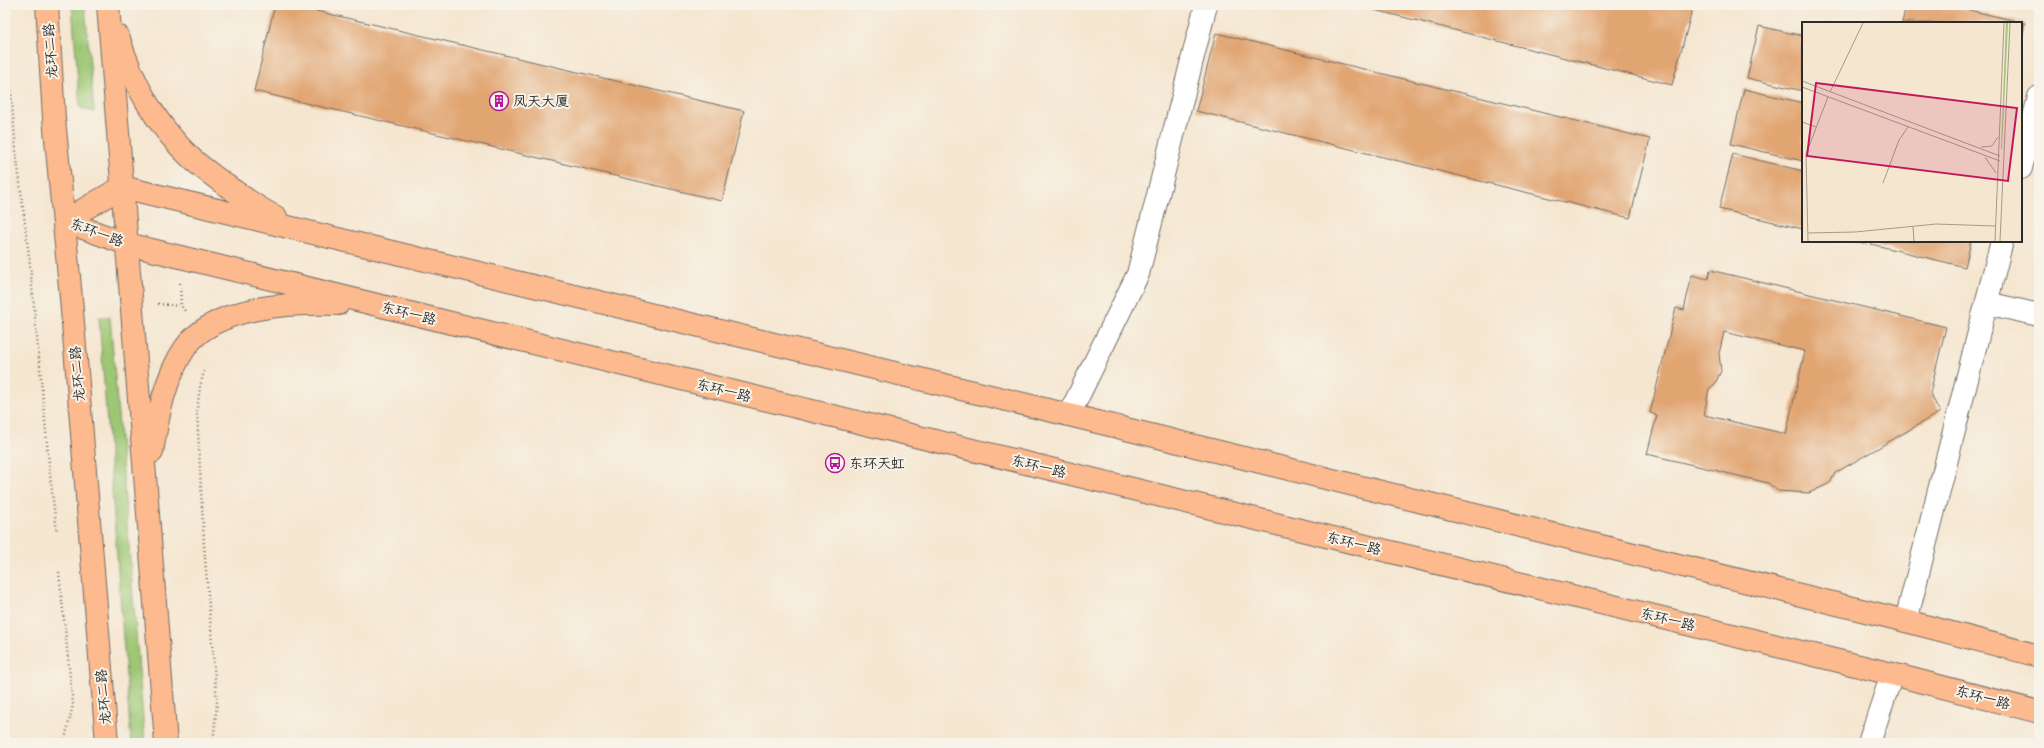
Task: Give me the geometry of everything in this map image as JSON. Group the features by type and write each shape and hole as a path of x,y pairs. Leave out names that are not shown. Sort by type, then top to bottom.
{"main road":[{"name":"龙环二路","path":"47,5 54,118 64,221 107,743"},
{"path":"108,5 166,743"},
{"path":"108,5 128,66 144,98 165,129 177,143 192,159 234,191 267,213 306,232"},
{"name":"东环一路","path":"64,221 122,187"},
{"path":"122,187 1069,415 1906,621 2039,656"},
{"name":"东环一路","path":"64,221 127,244 1892,674 2039,712"},
{"path":"147,497 156,428 163,395 174,369 186,347 203,330 222,320 255,310 316,304 379,306"}],"street":[{"path":"1069,415 1138,274 1206,5"},
{"path":"2022,164 2039,97"},
{"path":"1906,621 2002,242"},
{"path":"1987,303 2039,315"},
{"path":"1869,743 1892,674"}],"path":[{"path":"5,20 16,151 30,265 57,532"},
{"path":"158,304 181,306 180,279"},
{"path":"205,368 200,387 198,411 204,546 217,703 213,743"},
{"path":"59,572 73,705 64,743"}],"green space":[{"path":"72,5 85,5 94,112 80,108"},
{"path":"99,317 110,317 145,743 131,743"}],"building":[{"name":"凤天大厦","path":"275,5 291,5 744,111 722,201 254,91"},
{"path":"1355,5 1686,5 1693,7 1672,85"},
{"path":"1906,5 1947,5 2021,22 1902,22"},
{"path":"2022,22 2025,23 2022,39"},
{"path":"1759,26 1802,36 1802,91 1747,78"},
{"path":"1216,33 1650,139 1630,218 1196,111"},
{"path":"1744,89 1802,103 1802,161 1731,144"},
{"path":"1733,154 1802,171 1802,229 1719,209"},
{"path":"1872,242 1971,242 1965,267 1871,244"},
{"path":"1710,270 1946,327 1930,393 1940,412 1835,473 1830,483 1809,493 1778,491 1768,483 1647,454 1657,415 1650,413 1676,308 1684,310 1692,275 1708,279","holes":["1724,332 1805,351 1786,434 1704,415 1709,389 1715,384 1721,371 1719,354"]}],"place":[{"name":"凤天大厦","path":"499,101"},
{"name":"东环天虹","path":"835,463"}]}
